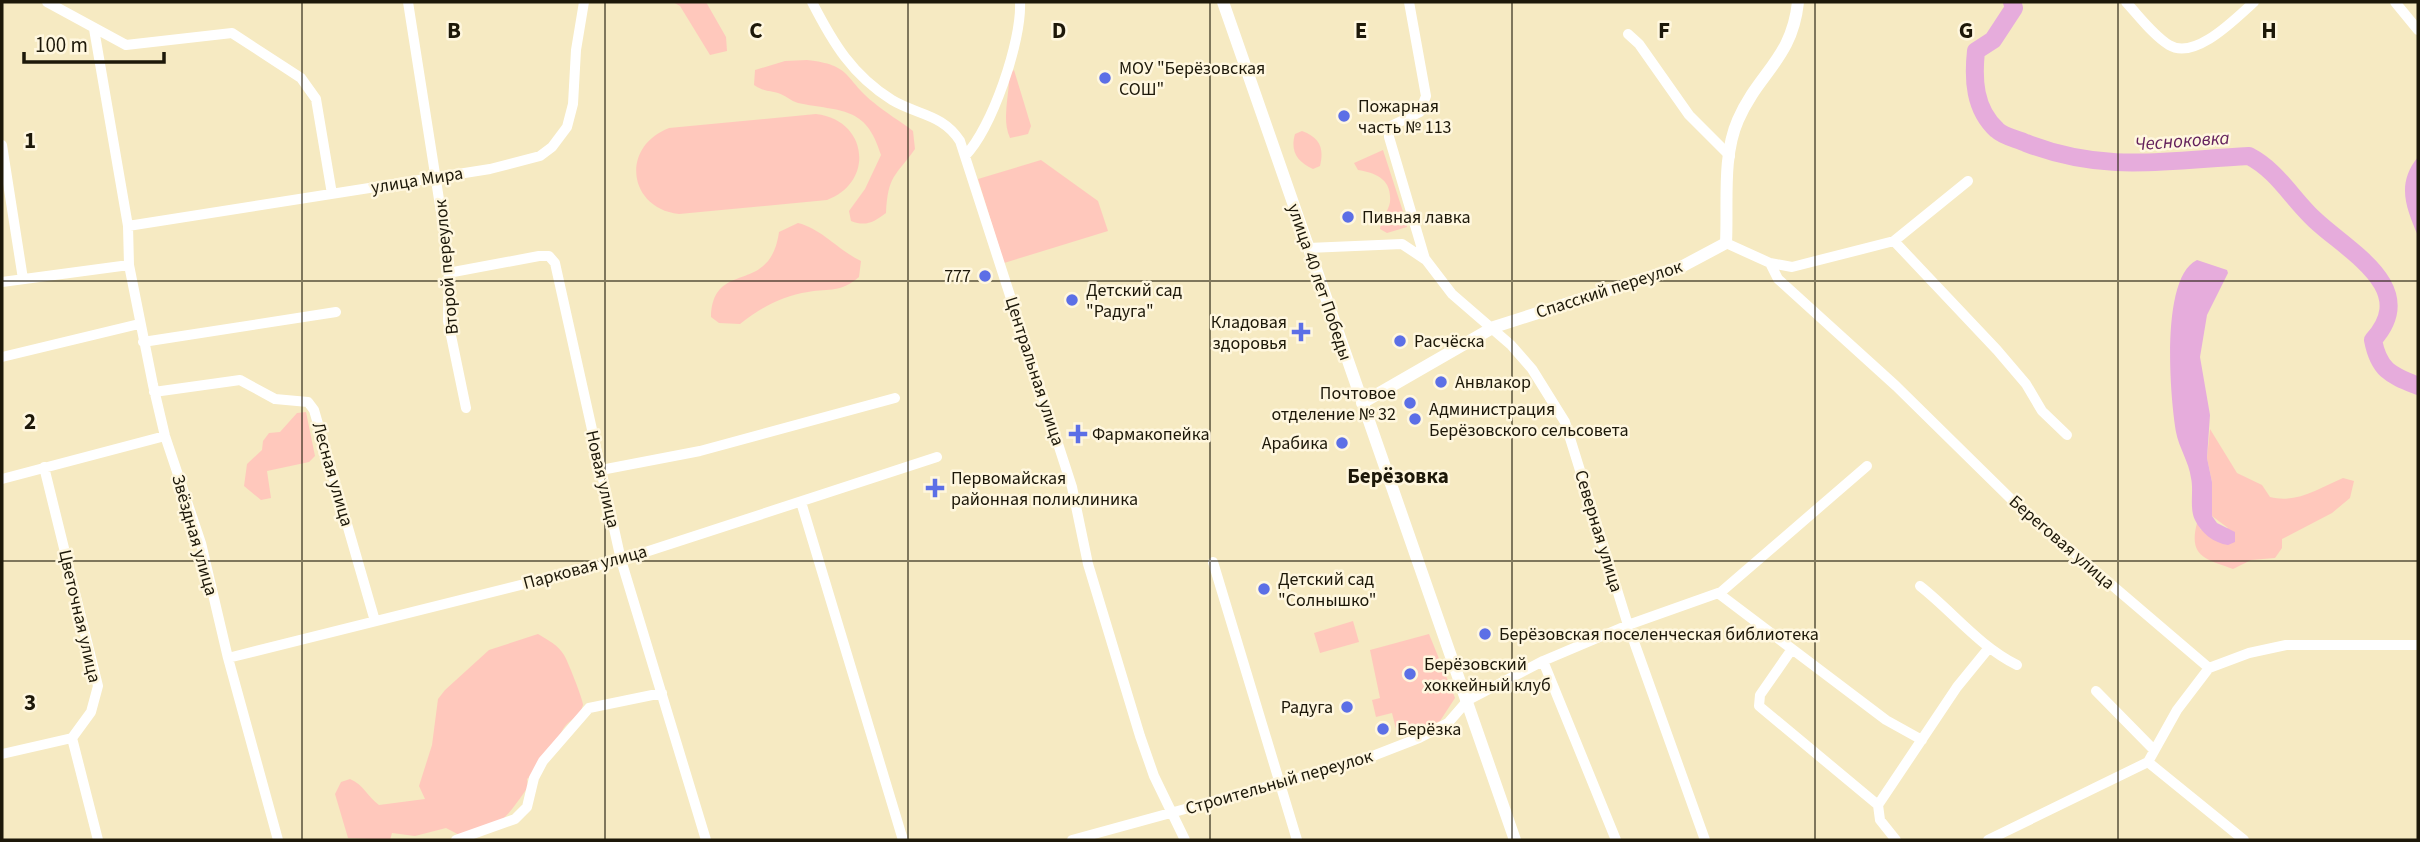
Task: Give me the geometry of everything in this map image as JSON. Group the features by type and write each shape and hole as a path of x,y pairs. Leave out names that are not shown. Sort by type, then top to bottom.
{"street":[{"path":"47,2 94,29 131,46 232,33 301,78 316,99 332,194"},
{"name":"Второй переулок","path":"408,2 437,177 448,273 448,321 466,408"},
{"name":"улица Мира","path":"128,226 532,160 560,138 572,115 576,50 584,2"},
{"name":"Центральная улица","path":"812,2 836,48 851,68 895,102 945,122 960,141 1072,487 1088,564 1115,656 1154,776 1175,813 1185,840"},
{"path":"965,156 978,143 1011,59 1018,33 1020,2"},
{"name":"улица 40 лет Победы","path":"1223,2 1515,840"},
{"path":"1409,2 1426,96 1420,112 1389,127 1389,137 1426,260"},
{"path":"1798,2 1794,30 1784,51 1762,78 1738,119 1731,141 1726,243 1770,262 1792,267 1894,240 1968,181"},
{"path":"2126,2 2168,44 2179,49 2200,44 2254,2"},
{"path":"2395,2 2418,30"},
{"name":"Звёздная улица","path":"94,29 128,226 129,265 154,392 165,436 201,543 228,659 278,840"},
{"path":"1628,34 1639,44 1689,115 1730,156"},
{"path":"2,145 23,279"},
{"path":"1894,240 1997,350 2026,384 2042,411 2067,435"},
{"name":"Спасский переулок","path":"1362,403 1494,327 1681,267 1726,243"},
{"name":"Северная улица","path":"1308,248 1402,244 1426,260 1452,294 1494,327 1532,369 1565,422 1628,625 1705,840"},
{"name":"Новая улица","path":"448,273 539,256 549,256 555,263 621,560 706,840"},
{"name":"Береговая улица","path":"1770,262 1778,279 1896,386 2011,499 2209,668"},
{"path":"2,282 129,265"},
{"path":"143,342 336,312"},
{"path":"2,357 139,324"},
{"name":"Лесная улица","path":"154,392 240,380 275,400 308,402 314,410 375,621"},
{"path":"601,470 700,451 895,398"},
{"path":"2,479 165,436"},
{"name":"Парковая улица","path":"228,659 621,560 937,457"},
{"name":"Строительный переулок","path":"1072,840 1360,761 1419,738 1448,723 1468,700 1543,661 1628,625 1718,593 1867,466"},
{"name":"Цветочная улица","path":"44,467 98,686 91,712 72,738"},
{"path":"801,502 903,840"},
{"path":"1213,562 1297,840"},
{"path":"1920,586 1950,610 1988,649 2017,665"},
{"path":"1718,593 1886,720 1922,740"},
{"path":"1988,840 2148,762 2177,709 2209,668 2249,653 2286,645 2418,646"},
{"path":"1792,649 1760,695 1759,706 1878,805"},
{"path":"1896,840 1880,820 1878,805 1957,687 1988,649"},
{"path":"1543,661 1616,840"},
{"path":"2096,691 2154,750"},
{"path":"456,840 515,819 527,807 534,778 543,761 589,708 662,693"},
{"path":"2,754 72,738 98,840"},
{"path":"2148,762 2244,840"}],"shaded area":[{"path":"673,2 706,2 726,37 727,51 710,55 680,6"},
{"path":"807,60 840,69 873,102 913,131 915,149 891,183 886,213 874,221 861,224 851,221 849,211 865,189 881,155 868,127 850,114 798,103 754,85 755,70 785,61"},
{"path":"1014,70 1031,126 1028,134 1010,138 1006,114 1009,74"},
{"path":"816,114 833,119 846,127 855,139 859,153 853,180 827,200 679,214 662,209 649,201 641,189 636,176 637,162 653,137 669,128"},
{"path":"1302,131 1320,145 1320,166 1313,169 1303,163 1294,151 1295,134"},
{"path":"1383,150 1407,224 1407,227 1387,233 1380,229 1390,202 1386,183 1382,178 1358,170 1354,163"},
{"path":"2418,157 2418,236 2407,205 2405,186 2411,167"},
{"path":"1041,160 1098,201 1108,231 1004,263 978,179"},
{"path":"798,223 815,230 861,261 859,277 841,288 798,294 780,300 740,324 719,323 711,317 714,299 721,288 765,264 774,252 779,232"},
{"path":"2197,260 2227,270 2228,273 2207,315 2200,357 2210,415 2207,458 2212,482 2212,516 2217,523 2235,532 2235,542 2228,545 2208,537 2195,520 2190,472 2177,438 2174,415 2170,367 2173,313 2177,289 2185,271"},
{"path":"306,412 315,456 309,462 267,471 271,498 261,500 244,486 247,464 262,450 263,441 269,433 280,432 297,413"},
{"path":"2210,429 2237,473 2262,485 2270,497 2299,497 2343,478 2354,481 2350,498 2332,513 2282,539 2282,548 2275,558 2251,560 2233,569 2207,559 2197,550 2195,543 2197,523 2201,530 2228,528 2212,516 2212,482 2207,458"},
{"path":"1353,621 1359,642 1320,653 1314,633"},
{"path":"538,634 564,655 583,705 577,716 562,731 557,751 527,779 528,787 508,814 495,825 465,838 446,828 415,836 392,833 390,840 348,838 335,794 341,782 350,779 355,781 379,805 425,799 419,786 432,745 438,699 489,650"},
{"name":"Берёзовский хоккейный клуб","path":"1429,634 1455,698 1440,721 1398,737 1392,713 1376,717 1372,700 1380,698 1370,650"}],"waterway":[{"name":"Чесноковка","path":"2012,2 2014,8 1993,40 1976,51 1975,72 1979,103 1989,122 1997,130 2055,153 2083,159 2137,163 2249,156 2259,162 2277,177 2315,220 2374,272 2384,288 2389,304 2385,321 2373,340 2379,359 2400,379 2418,386"}],"place":[{"name":"МОУ \"Берёзовская СОШ\"","path":"1105,78"},
{"name":"Пожарная часть № 113","path":"1344,116"},
{"name":"Пивная лавка","path":"1348,217"},
{"name":"777","path":"985,276"},
{"name":"Детский сад \"Радуга\"","path":"1072,300"},
{"name":"Кладовая здоровья","path":"1301,332"},
{"name":"Расчёска","path":"1400,341"},
{"name":"Анвлакор","path":"1441,382"},
{"name":"Почтовое отделение № 32","path":"1410,403"},
{"name":"Администрация Берёзовского сельсовета","path":"1415,419"},
{"name":"Фармакопейка","path":"1078,434"},
{"name":"Арабика","path":"1342,443"},
{"name":"Первомайская районная поликлиника","path":"935,488"},
{"name":"Детский сад \"Солнышко\"","path":"1264,589"},
{"name":"Берёзовская поселенческая библиотека","path":"1485,634"},
{"name":"Берёзовский хоккейный клуб","path":"1410,674"},
{"name":"Радуга","path":"1347,707"},
{"name":"Берёзка","path":"1383,729"}],"district":[{"name":"Берёзовка","path":"1398,476"}]}
